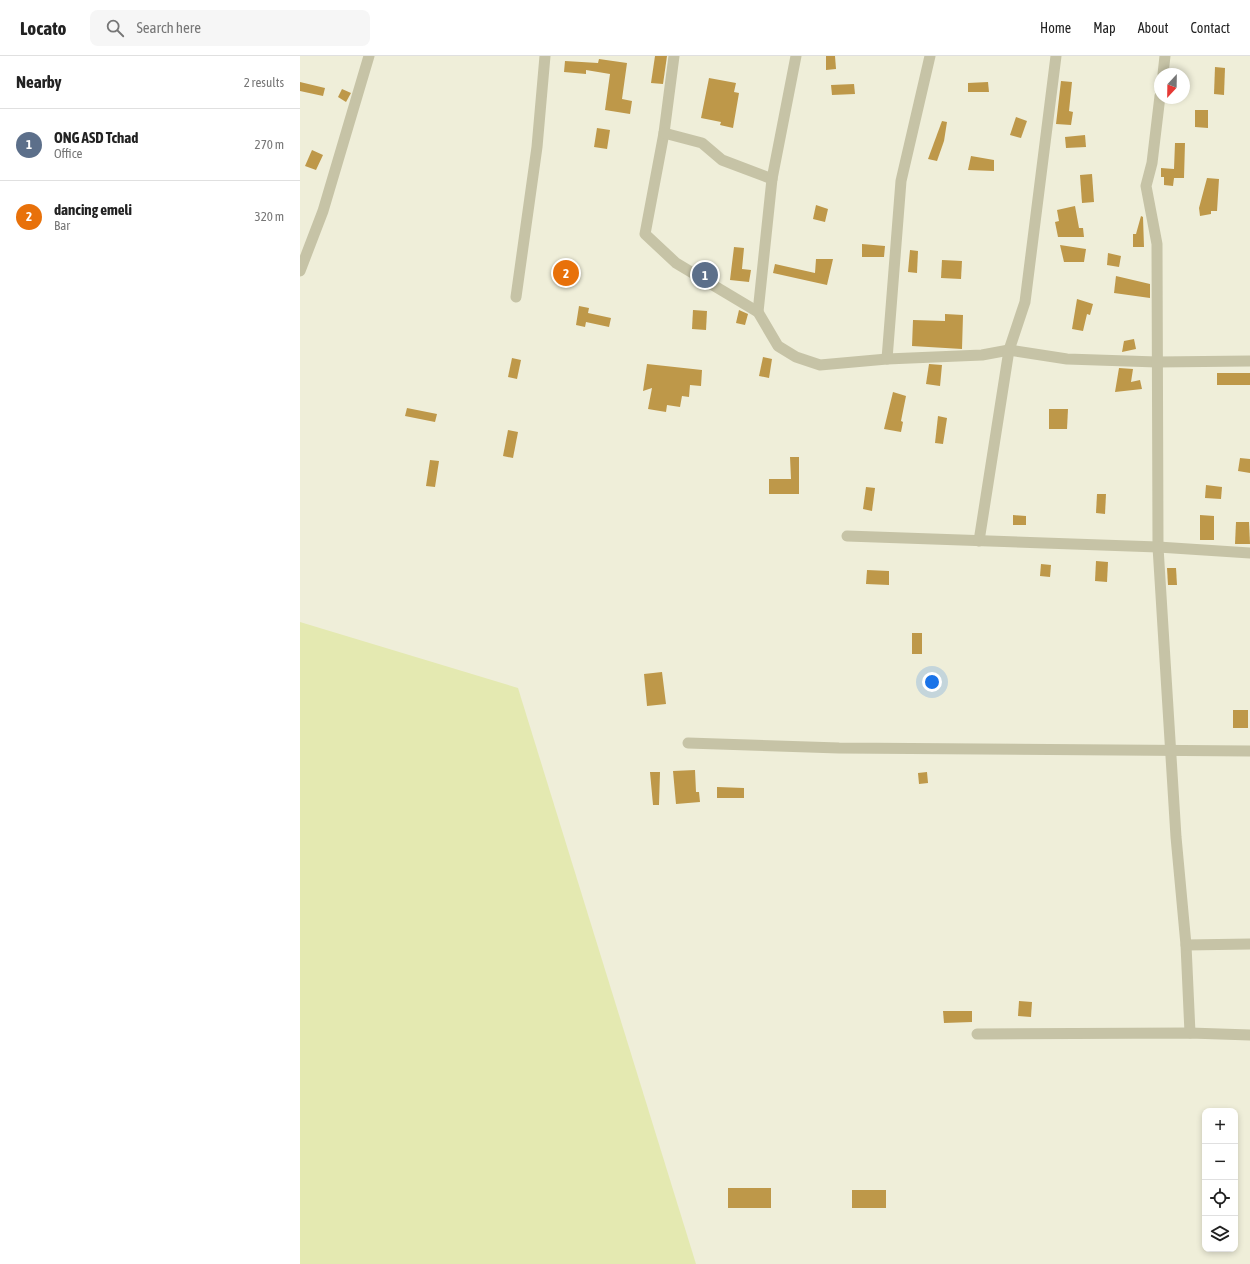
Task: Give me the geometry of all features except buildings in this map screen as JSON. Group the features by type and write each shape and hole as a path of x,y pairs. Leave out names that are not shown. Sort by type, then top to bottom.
{"street":[{"path":"300,271 323,211 369,56"},
{"path":"516,297 537,147 545,56"},
{"path":"674,56 664,134 645,234 676,263 758,312 778,346 796,357 820,365 887,359 982,355 1009,350 1067,359 1157,362 1250,361"},
{"path":"758,312 772,179 796,56"},
{"path":"887,359 901,181 930,56"},
{"path":"979,541 1009,350 1025,302 1056,56"},
{"path":"1164,68 1165,56"},
{"path":"1159,104 1152,163 1146,186 1157,244 1158,547 1176,837 1186,945 1190,1033"},
{"path":"664,134 702,143 722,160 772,179"},
{"path":"847,536 1158,547 1250,553"},
{"path":"688,743 839,748 1171,752 1250,751"},
{"path":"1186,945 1250,944"},
{"path":"977,1034 1190,1033 1250,1035"}],"sand":[{"path":"300,622 518,688 696,1264 300,1264"}],"place":[{"name":"dancing emeli","path":"566,273"},
{"name":"ONG ASD Tchad","path":"705,275"}]}
